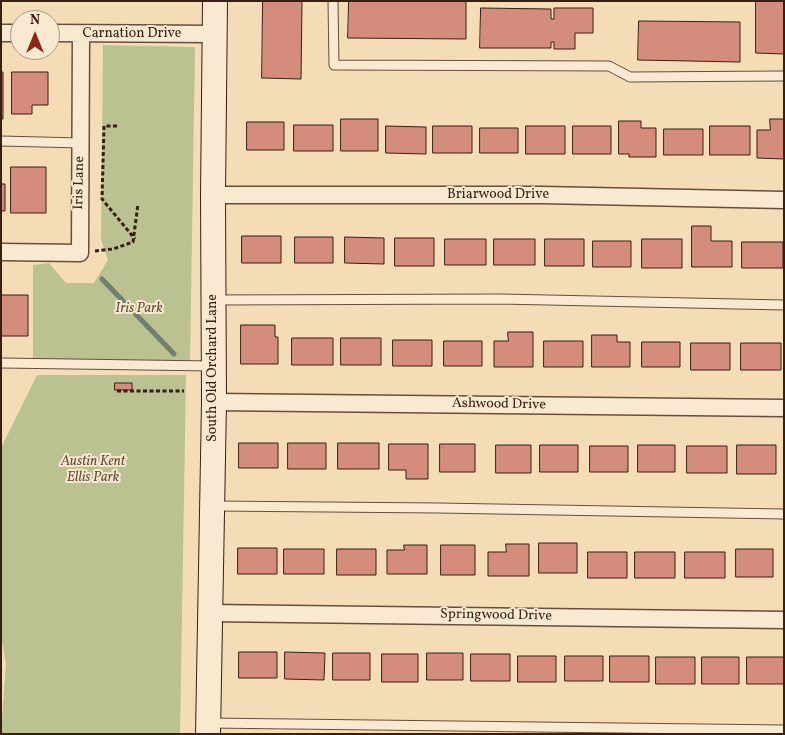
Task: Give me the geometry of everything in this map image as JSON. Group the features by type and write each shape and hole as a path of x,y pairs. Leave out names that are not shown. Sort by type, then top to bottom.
{"street":[{"name":"South Old Orchard Lane","path":"208,728 214,402 213,195 215,1"},
{"name":"Carnation Drive","path":"60,34 215,34"},
{"name":"Iris Lane","path":"80,251 81,34"},
{"name":"Briarwood Drive","path":"213,195 542,195 784,200"},
{"path":"1,252 80,253 80,251"},
{"name":"Ashwood Drive","path":"214,402 784,408"},
{"name":"Springwood Drive","path":"209,613 784,620"}],"lane":[{"path":"333,1 334,65 609,66 630,77 784,76"},
{"path":"1,142 81,143"},
{"path":"213,300 500,300 784,305"},
{"path":"1,363 214,366"},
{"path":"211,506 784,514"},
{"path":"208,728 784,730"}],"path":[{"path":"117,126 104,126 102,199 135,239"},
{"path":"80,251 113,249 133,242 135,239 138,204"},
{"path":"117,391 184,391"}],"green space":[{"name":"Iris Park","path":"103,45 195,47 190,363 33,361 33,265 49,263 66,283 94,283 108,260 101,240"},
{"name":"Austin Kent Ellis Park","path":"37,375 186,375 180,734 1,734 6,663 1,636 1,448"}],"building":[{"path":"263,1 302,1 301,79 262,78"},
{"path":"349,1 466,1 466,39 348,38"},
{"path":"756,1 784,1 784,54 756,53"},
{"path":"481,8 551,9 551,19 554,19 554,8 593,8 593,33 575,33 575,49 554,49 554,42 551,42 551,48 480,48"},
{"path":"639,21 740,22 740,62 638,60"},
{"path":"1,72 3,72 3,119 1,119"},
{"path":"12,72 48,72 48,105 32,105 32,114 12,114"},
{"path":"341,119 378,119 378,151 341,151"},
{"path":"770,119 784,119 784,159 757,158 757,130 770,130"},
{"path":"619,121 641,121 641,128 656,128 656,157 629,157 629,154 619,154"},
{"path":"247,122 284,122 284,150 247,150"},
{"path":"294,125 333,125 333,151 294,151"},
{"path":"386,126 426,127 426,154 386,153"},
{"path":"433,126 472,126 472,153 433,153"},
{"path":"526,126 565,126 565,154 526,154"},
{"path":"573,126 611,126 611,154 573,154"},
{"path":"710,126 750,126 750,155 710,155"},
{"path":"480,128 518,128 518,153 480,153"},
{"path":"664,129 703,129 703,155 664,155"},
{"path":"11,167 46,167 46,213 11,213"},
{"path":"1,184 5,184 5,211 1,211"},
{"path":"692,226 711,226 711,241 732,241 732,267 692,267"},
{"path":"242,236 281,236 281,263 242,263"},
{"path":"295,237 333,237 333,263 295,263"},
{"path":"345,237 384,238 384,264 345,263"},
{"path":"395,238 434,238 434,266 395,266"},
{"path":"445,239 486,239 486,265 445,265"},
{"path":"494,239 535,239 535,265 494,265"},
{"path":"545,239 584,239 584,266 545,266"},
{"path":"642,239 682,239 682,268 642,268"},
{"path":"593,241 631,241 631,267 593,267"},
{"path":"742,242 783,242 783,268 742,268"},
{"path":"1,295 28,295 28,336 1,336"},
{"path":"241,325 275,325 275,337 278,337 278,364 241,364"},
{"path":"508,332 533,332 533,367 494,367 494,341 508,341"},
{"path":"592,335 617,335 617,342 630,342 630,367 592,367"},
{"path":"292,338 333,338 333,365 292,365"},
{"path":"341,338 381,338 381,365 341,365"},
{"path":"393,340 432,340 432,366 393,366"},
{"path":"444,341 482,341 482,366 444,366"},
{"path":"544,341 583,341 583,367 544,367"},
{"path":"642,342 680,342 680,367 642,367"},
{"path":"691,343 730,343 730,370 691,370"},
{"path":"741,343 781,343 781,370 741,370"},
{"path":"115,383 132,383 132,390 115,390"},
{"path":"239,443 278,443 278,468 239,468"},
{"path":"288,443 326,443 326,469 288,469"},
{"path":"338,443 379,443 379,469 338,469"},
{"path":"389,444 428,444 428,479 406,479 406,470 389,470"},
{"path":"440,444 475,444 475,472 440,472"},
{"path":"496,445 531,445 531,473 496,473"},
{"path":"540,445 578,445 578,472 540,472"},
{"path":"638,445 675,445 675,472 638,472"},
{"path":"737,445 776,445 776,474 737,474"},
{"path":"590,446 628,446 628,472 590,472"},
{"path":"687,446 727,446 727,473 687,473"},
{"path":"539,543 577,543 577,573 539,573"},
{"path":"506,544 529,544 529,576 488,576 488,552 506,552"},
{"path":"404,545 427,545 427,574 387,574 387,550 404,550"},
{"path":"441,545 475,545 475,575 441,575"},
{"path":"238,548 277,548 277,574 238,574"},
{"path":"284,549 324,549 324,574 284,574"},
{"path":"337,549 376,549 376,575 337,575"},
{"path":"736,549 773,549 773,577 736,577"},
{"path":"588,552 627,552 627,578 588,578"},
{"path":"635,552 675,552 675,578 635,578"},
{"path":"685,552 725,552 725,578 685,578"},
{"path":"239,652 277,652 277,678 239,678"},
{"path":"285,652 325,653 324,680 285,679"},
{"path":"333,653 370,653 370,680 333,680"},
{"path":"427,653 463,653 463,680 427,680"},
{"path":"382,654 418,654 418,682 382,682"},
{"path":"471,654 510,654 510,681 471,681"},
{"path":"518,656 556,656 556,682 518,682"},
{"path":"565,656 603,656 603,681 565,681"},
{"path":"610,656 649,656 649,682 610,682"},
{"path":"656,657 695,657 695,684 656,684"},
{"path":"702,657 739,657 739,684 702,684"},
{"path":"747,657 784,657 784,684 747,684"}],"waterway":[{"path":"102,279 174,354"}]}
